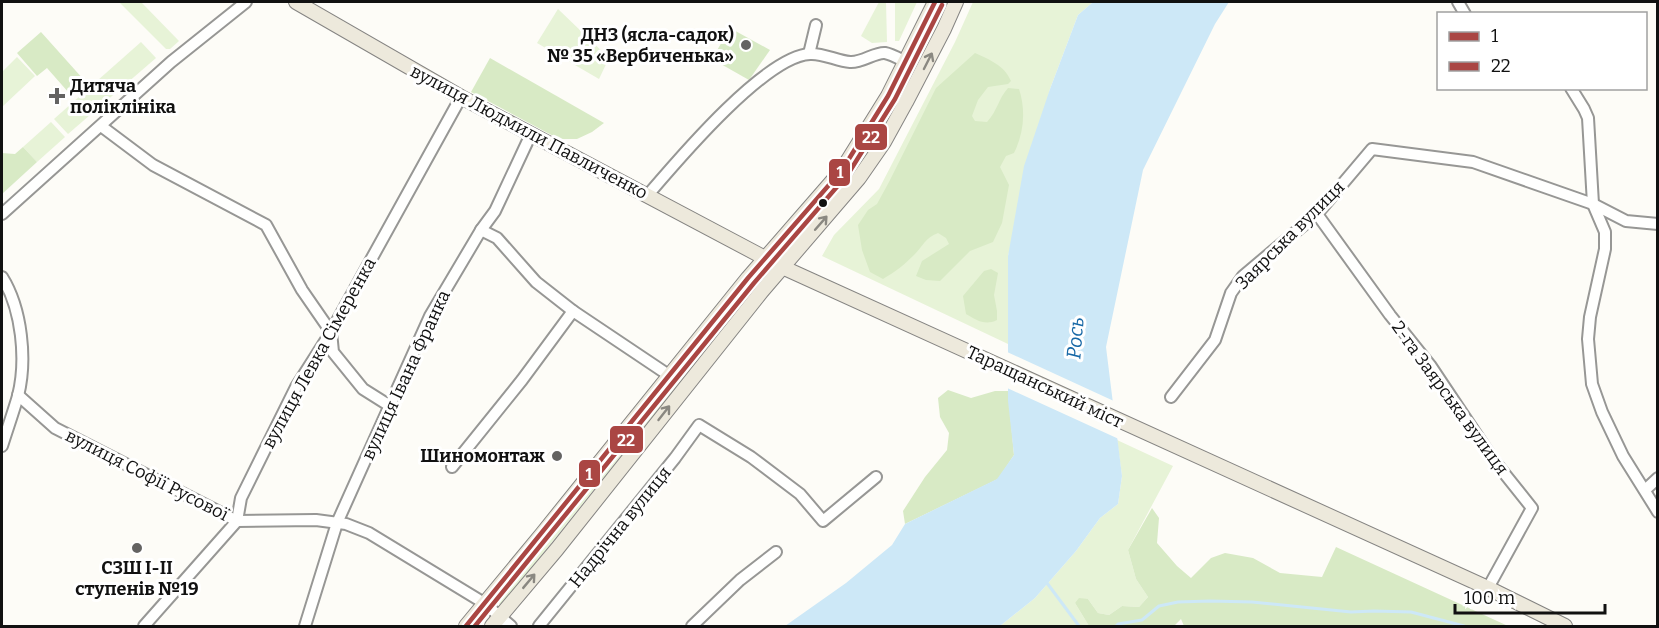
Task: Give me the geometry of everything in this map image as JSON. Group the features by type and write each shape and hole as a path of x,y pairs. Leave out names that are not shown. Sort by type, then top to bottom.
{"main road":[{"name":"вулиця Людмили Павличенко","path":"296,2 461,97 782,267"},
{"path":"466,627 765,258 842,170 867,132 906,62 935,2"},
{"path":"496,621 782,267 859,178 884,142 924,69 956,2"},
{"name":"Таращанський міст","path":"782,267 1488,588"},
{"path":"1488,588 1565,627"}],"street":[{"path":"2,214 171,62 246,2"},
{"path":"809,54 816,25"},
{"path":"647,196 728,107 750,86 783,63 809,54 852,63 884,52 906,62"},
{"path":"1571,90 1588,118 1593,204 1605,232 1605,249 1590,317 1588,339 1592,384 1623,456 1658,513"},
{"name":"вулиця Левка Сімеренка","path":"144,627 237,521 241,498 296,387 331,332 461,97"},
{"path":"101,126 153,165 266,225 302,291 331,332 333,352 363,389 390,406"},
{"name":"вулиця Івана Франка","path":"305,627 336,523 430,316 481,230 495,211 531,134"},
{"name":"Заярська вулиця","path":"1171,397 1215,340 1231,293 1243,276 1317,214 1372,149 1473,162 1593,204"},
{"path":"1593,204 1626,221 1658,224"},
{"name":"2-га Заярська вулиця","path":"1317,214 1390,315 1430,365 1492,458 1532,508 1488,588"},
{"path":"481,230 497,238 536,282 573,311 670,376"},
{"path":"2,278 9,290 20,325 22,358 18,395 2,446"},
{"path":"452,467 522,380 573,311"},
{"name":"вулиця Софії Русової","path":"18,395 55,428 237,521 316,520 346,524 369,533 484,603 496,621 511,627"},
{"name":"Надрічна вулиця","path":"538,627 675,458 699,425 751,457 800,494 823,521 876,477"},
{"path":"1645,490 1658,478"},
{"path":"692,627 740,580 776,552"}],"green space":[{"path":"119,2 141,2 179,41 170,49 166,49"},
{"path":"879,2 886,2 887,42 872,43 861,36"},
{"path":"895,2 917,2 899,41 895,41"},
{"path":"941,2 948,2 920,63 863,160 859,157 914,60"},
{"path":"973,2 1093,2 1078,15 1050,89 1008,256 1008,344 822,256 834,235 879,189 955,42"},
{"path":"558,9 609,58 599,79 537,43"},
{"path":"730,28 770,50 749,80 712,59"},
{"path":"41,32 84,80 69,93 47,68 37,76 17,53"},
{"path":"141,42 156,58 68,134 54,119"},
{"path":"975,53 1000,67 1011,81 1008,84 988,87 978,100 972,116 975,121 987,122 1008,88 1019,89 1023,105 1020,138 1014,153 1006,156 1000,167 1009,185 1002,223 993,242 970,251 940,281 926,280 916,276 922,261 949,244 946,238 938,233 927,240 903,265 883,279 870,272 862,250 858,225 868,210 877,204 936,88"},
{"path":"17,57 35,76 2,107 2,72"},
{"path":"490,58 604,123 577,139 559,139 471,92"},
{"path":"51,122 65,137 37,162 23,147"},
{"path":"23,147 37,162 2,194 2,153 15,154"},
{"path":"991,269 998,273 994,295 997,320 985,322 966,314 963,296 984,271"},
{"path":"746,293 748,296 501,606 496,601"},
{"path":"948,390 971,398 995,391 1008,391 1014,455 998,479 905,524 903,511 925,477 947,450 949,433 940,417 938,398"},
{"path":"1117,440 1173,466 1128,550 1136,579 1148,597 1139,607 1122,606 1109,615 1098,613 1088,599 1075,603 1089,626 1000,626 1035,598 1076,551 1100,518 1118,504 1122,476"},
{"path":"1152,508 1159,518 1157,543 1191,578 1211,558 1225,553 1253,558 1280,573 1322,577 1336,547 1508,626 1184,626 1181,619 1174,626 1089,626 1075,603 1079,598 1088,599 1098,613 1109,615 1122,606 1139,607 1148,597 1136,579 1128,550"}],"water":[{"name":"Рось","path":"1093,2 1229,2 1215,24 1143,170 1106,347 1122,476 1118,504 1100,518 1076,551 1035,598 1000,626 785,626 846,583 892,545 905,524 997,479 1014,455 1008,401 1008,256 1024,166 1078,15"}],"pier":[{"path":"1005,351 1116,402 1121,440 1005,387"}],"waterway":[{"path":"1047,583 1079,626"},
{"path":"1116,626 1142,620 1159,606 1178,602 1210,601 1252,602 1351,612 1411,612 1464,626"}],"transit line":[{"name":"1","path":"466,626 748,278 842,170 888,96 935,2"},
{"name":"22","path":"475,626 754,283 848,174 895,99 942,5"}],"place":[{"name":"ДНЗ (ясла-садок) № 35 «Вербиченька»","path":"746,45"},
{"name":"Дитяча поліклініка","path":"57,96"},
{"name":"Шиномонтаж","path":"557,456"},
{"name":"СЗШ I-II ступенів №19","path":"137,548"}]}
